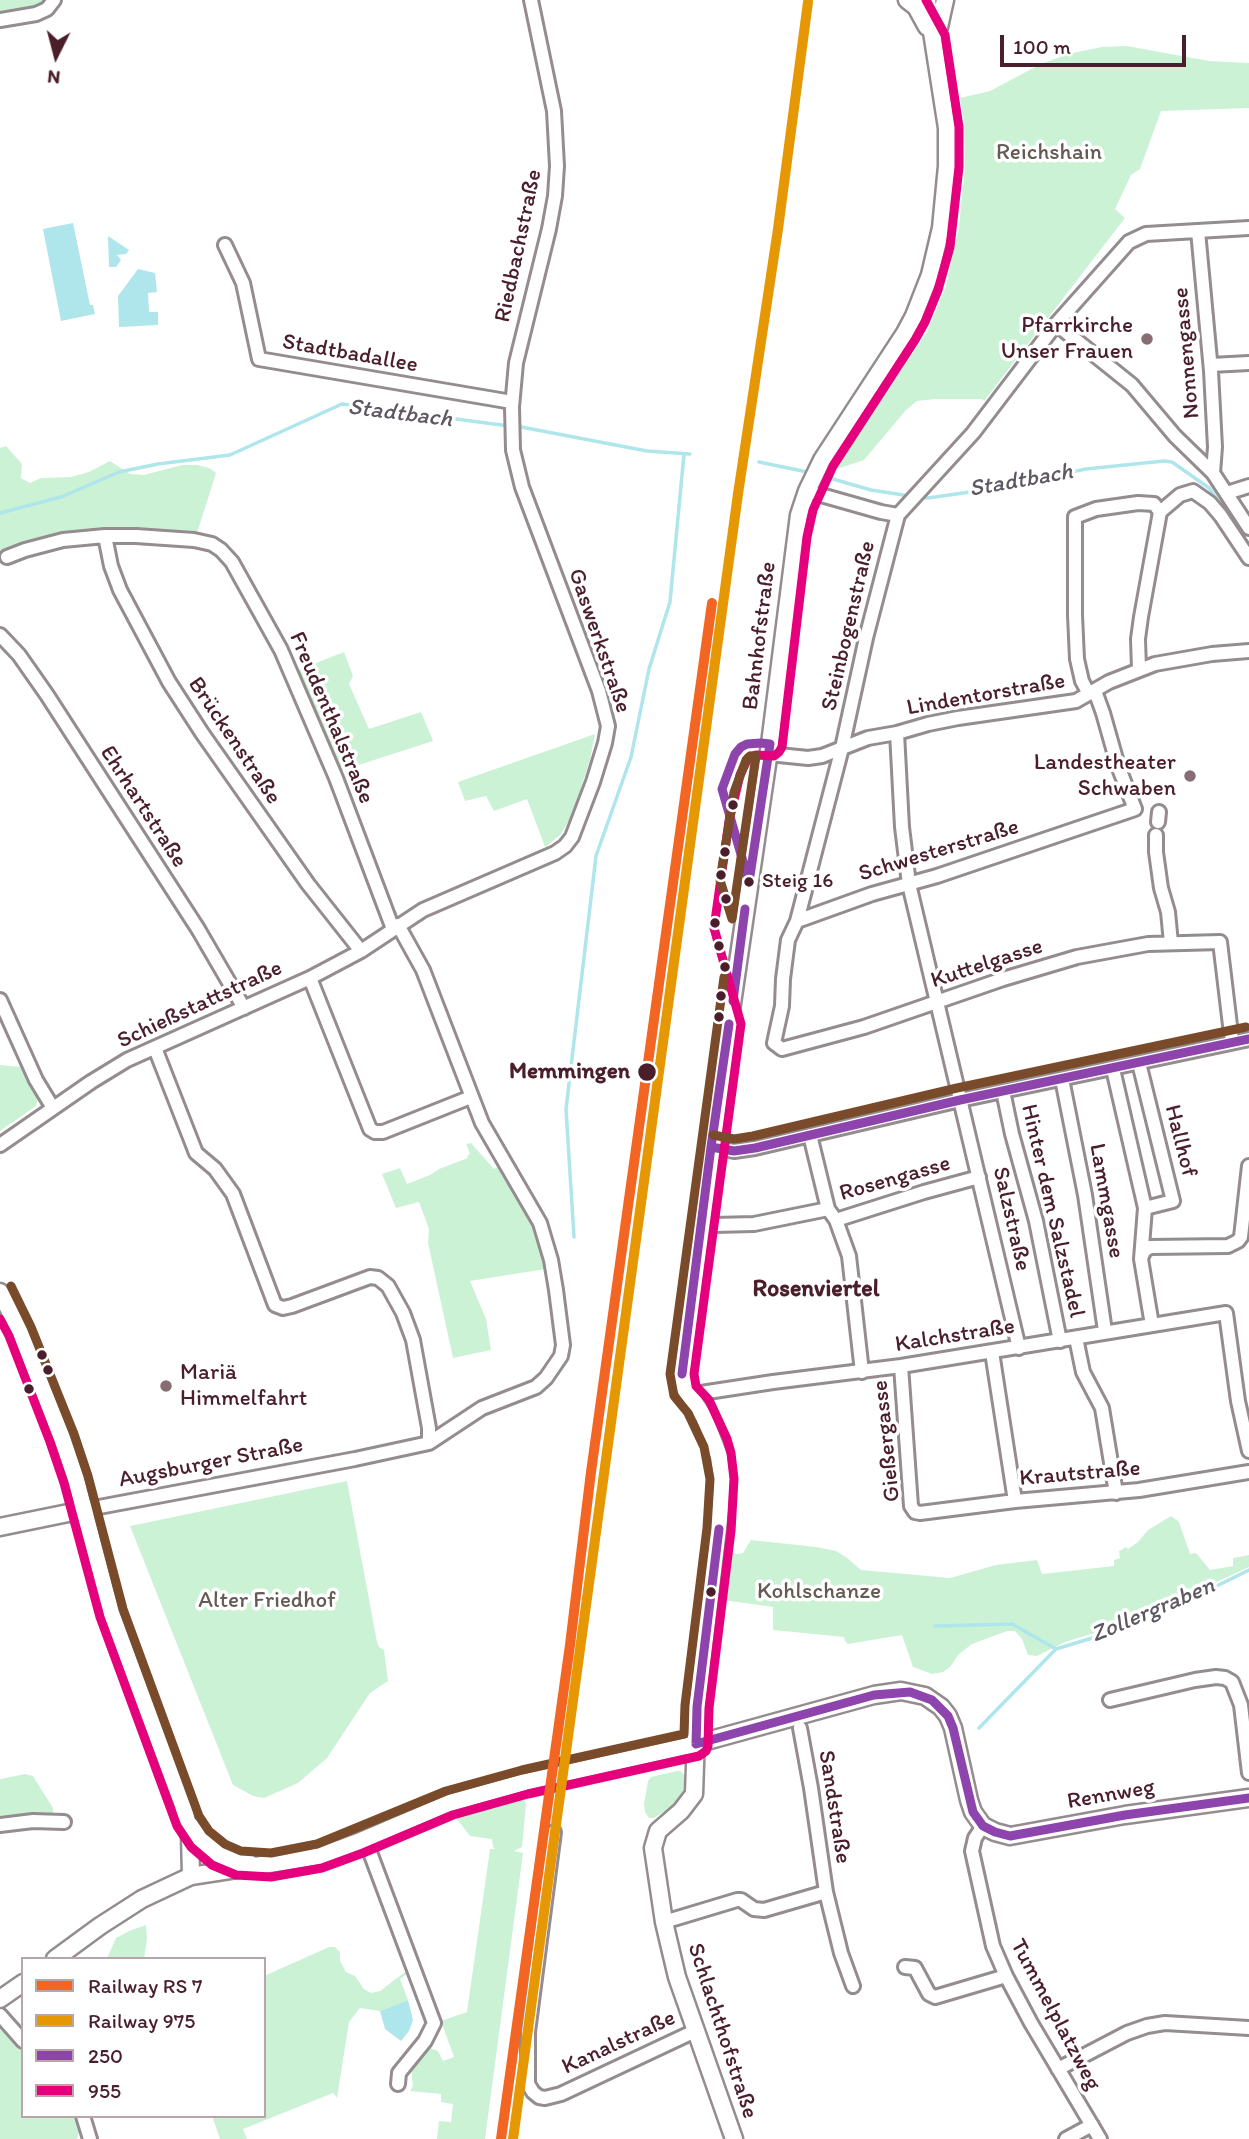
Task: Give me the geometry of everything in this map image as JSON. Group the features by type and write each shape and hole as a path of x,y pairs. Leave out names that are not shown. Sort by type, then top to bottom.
{"street":[{"path":"0,20 36,14 47,9 54,0"},
{"name":"Riedbachstraße","path":"511,418 521,343 552,211 557,166 554,111 531,0"},
{"path":"907,0 916,7 933,38"},
{"name":"Bahnhofstraße","path":"688,1395 682,1374 711,1147 769,754 795,535 801,506 819,466 905,334 922,300 941,228 947,166 945,116 927,0"},
{"name":"Bahnhofstraße","path":"933,38 939,27 945,0"},
{"name":"Steinbogenstraße","path":"775,1043 782,1006 788,940 797,921 842,748 898,515 980,424 1056,324 1129,242 1146,234 1249,228"},
{"name":"Nonnengasse","path":"1198,231 1215,447 1210,484"},
{"name":"Stadtbadallee","path":"225,245 243,283 259,359 512,402"},
{"path":"1056,324 1132,385 1210,484 1221,516 1249,558"},
{"path":"1210,365 1249,363"},
{"name":"Gaswerkstraße","path":"423,910 537,861 565,846 572,836 593,782 608,734 601,699 522,487 515,463 511,418"},
{"path":"1210,484 1227,493 1249,528"},
{"path":"1139,669 1138,639 1160,512 1180,495 1210,484"},
{"name":"Steinbogenstraße","path":"809,486 881,512 898,515"},
{"path":"1227,493 1249,486"},
{"path":"1092,692 1082,681 1077,659 1075,517 1096,509 1138,503 1154,504 1160,512"},
{"path":"7,557 63,540 105,536"},
{"name":"Freudenthalstraße","path":"105,536 150,536 203,541 221,550 232,562 281,650 396,927 423,970 471,1097 493,1142 540,1223 551,1260 563,1345 561,1356 536,1387 482,1408 429,1443"},
{"name":"Brückenstraße","path":"105,536 107,552 120,590 169,682 308,884 361,951"},
{"name":"Ehrhartstraße","path":"0,635 13,647 41,686 198,929 244,1008"},
{"name":"Lindentorstraße","path":"769,754 808,758 833,754 868,738 958,718 1069,702 1139,669 1171,660 1249,651"},
{"name":"Schwesterstraße","path":"797,921 1135,809 1121,775 1103,713 1092,692"},
{"name":"Salzstraße","path":"897,733 902,827 909,884 960,1100 976,1141 979,1177 1019,1348"},
{"path":"1158,823 1156,852 1171,943"},
{"name":"Schießstattstraße","path":"0,1145 117,1066 310,978 361,951 423,910"},
{"name":"Kuttelgasse","path":"775,1043 782,1049 896,1017 1077,957 1129,946 1220,942 1232,1042"},
{"path":"310,978 370,1129 383,1132 398,1128 471,1097"},
{"path":"0,1000 36,1080 53,1108"},
{"path":"711,1147 734,1151 755,1148 960,1100 1249,1039"},
{"path":"155,1048 196,1153 215,1169 233,1194 275,1305 283,1308 292,1306 370,1277 378,1278 388,1286 403,1313 413,1340 429,1428 429,1443"},
{"name":"Hallhof","path":"1139,1063 1173,1201 1145,1208"},
{"path":"1113,1069 1145,1208 1141,1259 1152,1325"},
{"name":"Lammgasse","path":"1062,1079 1085,1195 1105,1331"},
{"name":"Hinter dem Salzstadel","path":"1003,1091 1036,1221 1059,1336"},
{"path":"810,1135 828,1209"},
{"path":"1141,1259 1144,1251 1150,1247 1228,1246 1238,1241 1241,1237 1249,1166"},
{"name":"Rosengasse","path":"702,1224 754,1224 828,1209 836,1220 979,1177"},
{"path":"836,1220 849,1256 862,1372"},
{"path":"0,1292 14,1318 44,1390 76,1479 115,1625 188,1822 191,1876"},
{"name":"Kalchstraße","path":"688,1395 862,1372 1019,1348 1059,1336 1076,1338 1105,1331 1227,1313 1238,1401 1249,1451"},
{"path":"1076,1338 1083,1372 1102,1408 1116,1493"},
{"path":"992,1352 1015,1502"},
{"name":"Gießergasse","path":"901,1366 911,1506 915,1512"},
{"name":"Schlachthofstraße","path":"688,1395 698,1406 719,1456 722,1479 719,1529 696,1707 694,1794 681,1811 664,1823 654,1839 654,1860 664,1922 677,1977 734,2139"},
{"name":"Augsburger Straße","path":"0,1527 429,1443"},
{"name":"Krautstraße","path":"915,1512 1116,1493 1249,1472"},
{"path":"1110,1700 1195,1680 1225,1678 1232,1682 1241,1705 1249,1773"},
{"path":"58,1957 142,1899 191,1876 320,1856 449,1803 525,1782 696,1744 874,1695 901,1691 932,1700 948,1716 968,1800 984,1826"},
{"name":"Sandstraße","path":"800,1728 826,1892 838,1943 853,1986"},
{"name":"Rennweg","path":"984,1826 1010,1836 1125,1815 1249,1798"},
{"path":"0,1825 33,1821 64,1822"},
{"path":"188,1822 200,1839 219,1855 238,1863 272,1865"},
{"name":"Tummelplatzweg","path":"984,1826 975,1838 972,1851 990,1936 1006,1976 1100,2139"},
{"name":"Kanalstraße","path":"554,1832 528,2032 527,2084 539,2097 561,2094 695,2031"},
{"path":"365,1839 434,2022 425,2041 399,2073 398,2084"},
{"name":"Sandstraße","path":"664,1922 737,1900 754,1909 764,1910 826,1892"},
{"path":"905,1967 915,1968 929,1994 935,1997 1006,1976"},
{"path":"0,1999 21,1984"},
{"path":"0,2015 21,2039"},
{"path":"1058,2069 1127,2033 1147,2026 1165,2023 1249,2028"},
{"path":"84,2118 90,2139"},
{"path":"1066,2139 1092,2125"}],"green space":[{"path":"0,0 48,0 43,6 0,16"},
{"name":"Reichshain","path":"1127,46 1209,61 1249,63 1249,108 1161,111 1140,169 1131,175 1115,209 1125,218 984,401 917,401 906,410 864,460 834,470 927,332 946,286 959,226 965,167 964,121 960,98 990,91 1041,64 1068,54 1102,47"},
{"path":"6,446 22,464 21,478 30,483 41,478 71,477 89,472 110,461 130,474 144,475 182,465 197,465 216,473 197,533 139,528 84,530 21,546 0,555 0,448"},
{"path":"344,652 353,676 349,684 369,729 421,712 433,741 340,771 298,670"},
{"path":"595,734 590,760 572,815 561,834 545,847 527,799 494,811 486,796 465,801 458,782"},
{"path":"0,1065 20,1067 38,1097 36,1106 0,1131"},
{"path":"471,1143 494,1169 505,1163 551,1260 546,1269 470,1281 486,1319 491,1350 453,1358 428,1243 429,1229 419,1202 396,1208 382,1174 400,1168 407,1184 468,1158 470,1154 466,1144"},
{"name":"Alter Friedhof","path":"347,1481 377,1642 384,1650 388,1681 370,1693 327,1758 298,1783 264,1798 253,1796 233,1785 130,1526"},
{"name":"Kohlschanze","path":"1171,1516 1179,1522 1190,1554 1196,1553 1210,1570 1233,1566 1233,1558 1249,1555 1249,1567 1127,1623 1065,1642 1037,1656 1028,1655 1022,1639 1015,1631 1007,1631 972,1644 959,1654 950,1667 943,1672 932,1674 913,1667 902,1635 848,1644 844,1637 773,1630 773,1607 723,1600 729,1550 736,1554 743,1553 751,1540 836,1551 861,1570 950,1578 996,1565 1037,1560 1042,1574 1114,1566 1114,1560 1120,1558 1119,1551 1126,1547 1128,1549 1148,1530"},
{"path":"681,1771 685,1781 680,1797 675,1805 654,1818 649,1818 644,1804 648,1781 651,1777"},
{"path":"25,1774 33,1776 53,1808 53,1813 0,1818 0,1779"},
{"path":"520,1799 526,1804 522,1847 514,1851 523,1853 485,2139 437,2139 439,2121 451,2122 453,2104 441,2102 441,2094 410,2091 413,2086 411,2068 430,2048 438,2051 443,2061 454,2057 441,2021 467,2012 490,1849 495,1849 492,1839 470,1836 457,1819 469,1810"},
{"path":"146,1925 144,1957 107,1957 116,1938"},
{"path":"329,1947 335,1947 340,1952 340,1961 346,1972 355,1976 364,1989 371,1993 380,1991 409,1969 410,1972 400,1979 408,2000 380,2011 360,2008 349,2022 337,2098 333,2093 243,2129 247,2139 220,2139 213,2118 266,2118 266,1975"},
{"path":"0,2024 21,2049 21,2118 77,2118 80,2128 77,2139 0,2139"}],"water":[{"path":"73,223 90,305 93,305 95,314 61,321 43,229"},
{"path":"108,236 129,250 126,254 117,255 121,260 116,267 109,267"},
{"path":"138,269 155,273 157,292 148,293 149,312 158,312 158,325 119,327 118,296"},
{"path":"408,2000 413,2020 401,2041 385,2029 380,2011"}],"waterway":[{"name":"Stadtbach","path":"0,513 61,497 119,472 230,455 342,404 509,426"},
{"name":"Stadtbach","path":"516,426 647,451 690,454"},
{"path":"574,1237 566,1109 596,856 631,757 649,669 670,602 684,454"},
{"name":"Stadtbach","path":"759,462 812,473"},
{"name":"Stadtbach","path":"918,497 984,490 1086,469 1172,462 1209,488 1249,544"},
{"name":"Stadtbach","path":"819,475 871,490 910,496"},
{"name":"Zollergraben","path":"979,1728 1056,1649 1122,1629 1249,1570"},
{"name":"Zollergraben","path":"935,1626 1012,1624 1056,1649"}],"transit line":[{"name":"955","path":"0,1319 50,1442 64,1483 100,1617 177,1826 191,1847 212,1865 236,1875 271,1877 322,1868 453,1815 528,1794 699,1756 706,1751 731,1531 734,1479 727,1439 709,1400 696,1386 694,1374 741,1024 714,928 729,821 740,775 748,758 756,755 774,756 782,747 807,537 813,510 833,466 925,322 938,290 950,247 959,167 959,127 945,35 926,0"},
{"path":"501,2139 712,603"},
{"name":"250","path":"761,743 770,744 749,882 722,789 735,754 747,744 761,743"},
{"path":"750,756 756,756 732,919 720,880 734,792 750,756"},
{"name":"250","path":"733,1001 745,909"},
{"name":"250","path":"733,1001 745,909"},
{"path":"11,1286 31,1327 74,1434 88,1476 123,1609 199,1816 209,1831 225,1844 241,1851 271,1853 317,1844 446,1791 522,1770 684,1734 710,1479 704,1447 688,1413 674,1396 670,1374 724,977"},
{"name":"250","path":"711,1147 729,1024"},
{"name":"250","path":"711,1147 729,1024"},
{"path":"713,1135 734,1139 753,1136 957,1088 1246,1027"},
{"name":"250","path":"711,1147 734,1151 755,1148 960,1100 1249,1039"},
{"name":"250","path":"682,1374 711,1147"},
{"name":"250","path":"682,1374 711,1147"},
{"name":"250","path":"697,1707 719,1529"},
{"name":"250","path":"697,1707 719,1529"},
{"name":"250","path":"696,1744 874,1695 910,1692 932,1700 948,1716 973,1812 983,1826 995,1832 1010,1836 1125,1815 1249,1798"},
{"name":"250","path":"697,1707 697,1713 696,1744 697,1707"}],"rail line":[{"name":"975","path":"513,2139 808,2"}],"place":[{"name":"Pfarrkirche Unser Frauen","path":"1147,339"},
{"name":"Landestheater Schwaben","path":"1190,776"},
{"name":"Steig 16","path":"749,882"},
{"name":"Memmingen","path":"647,1072"},
{"name":"Mariä Himmelfahrt","path":"166,1386"}],"district":[{"name":"Rosenviertel","path":"816,1290"}]}
